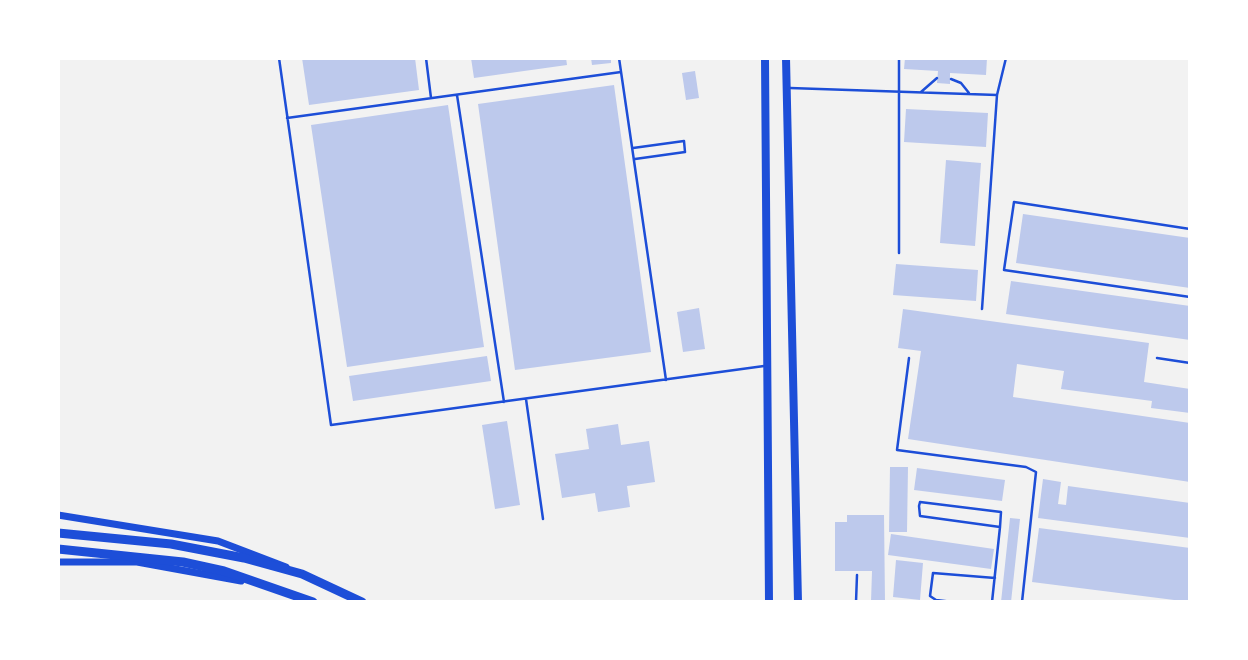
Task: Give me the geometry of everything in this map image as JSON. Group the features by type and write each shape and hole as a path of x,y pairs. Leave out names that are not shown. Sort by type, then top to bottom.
{"highway":[{"path":"58,533 171,544 244,558 302,575 362,602"},
{"path":"58,549 183,562 289,592 313,602"}],"main road":[{"path":"765,58 769,602"},
{"path":"786,58 798,602"},
{"path":"58,515 218,541 265,557 302,575"},
{"path":"58,562 137,562 204,572 289,592"}],"lane":[{"path":"279,58 331,425 768,365"},
{"path":"426,58 431,98"},
{"path":"619,58 666,380"},
{"path":"899,58 899,253"},
{"path":"982,309 997,95 1006,58"},
{"path":"287,118 621,72"},
{"path":"921,92 937,78"},
{"path":"951,79 961,83 970,94"},
{"path":"786,88 997,95"},
{"path":"457,94 504,402"},
{"path":"633,148 684,141 685,152 634,159"},
{"path":"1190,229 1014,202 1004,270 1190,297"},
{"path":"909,358 897,450 1026,467 1036,471 1022,602"},
{"path":"1157,358 1190,363"},
{"path":"526,399 543,519"},
{"path":"992,602 995,579 1000,527 1001,512 920,502 920,516 1000,527"},
{"path":"953,602 936,600 930,596 933,573 995,579"},
{"path":"856,602 857,575"}],"building":[{"path":"302,58 415,58 419,90 309,105"},
{"path":"471,58 566,58 567,65 474,78"},
{"path":"591,58 611,58 611,63 592,65"},
{"path":"905,58 987,58 986,75 950,73 950,84 937,83 938,71 904,69"},
{"path":"695,71 699,98 686,100 682,73"},
{"path":"614,85 651,352 515,370 478,104"},
{"path":"448,105 484,347 347,367 311,125"},
{"path":"906,109 988,113 986,147 904,142"},
{"path":"946,160 981,163 975,246 940,243"},
{"path":"1023,214 1190,238 1190,288 1016,263"},
{"path":"896,264 978,270 976,301 893,295"},
{"path":"1011,281 1190,306 1190,340 1006,314"},
{"path":"699,308 705,349 683,352 677,312"},
{"path":"903,309 1149,343 1144,382 1190,389 1190,413 1151,408 1152,401 1061,389 1064,371 1017,364 1013,397 1190,423 1190,482 908,439 921,351 898,348"},
{"path":"487,356 491,381 353,401 349,376"},
{"path":"507,421 520,505 495,509 482,425"},
{"path":"618,424 621,445 649,441 655,482 627,486 630,507 598,512 595,493 562,498 555,454 589,449 586,429"},
{"path":"890,467 908,467 907,532 889,532"},
{"path":"917,468 1005,480 1002,501 914,490"},
{"path":"1043,479 1061,482 1058,504 1066,505 1068,486 1190,503 1190,538 1038,518"},
{"path":"847,515 884,515 885,602 871,602 872,571 835,571 835,522 847,522"},
{"path":"1010,518 1020,519 1011,602 1001,602"},
{"path":"1039,528 1190,548 1190,602 1032,582"},
{"path":"891,534 994,549 991,569 888,555"},
{"path":"896,560 923,563 920,600 893,597"}]}
